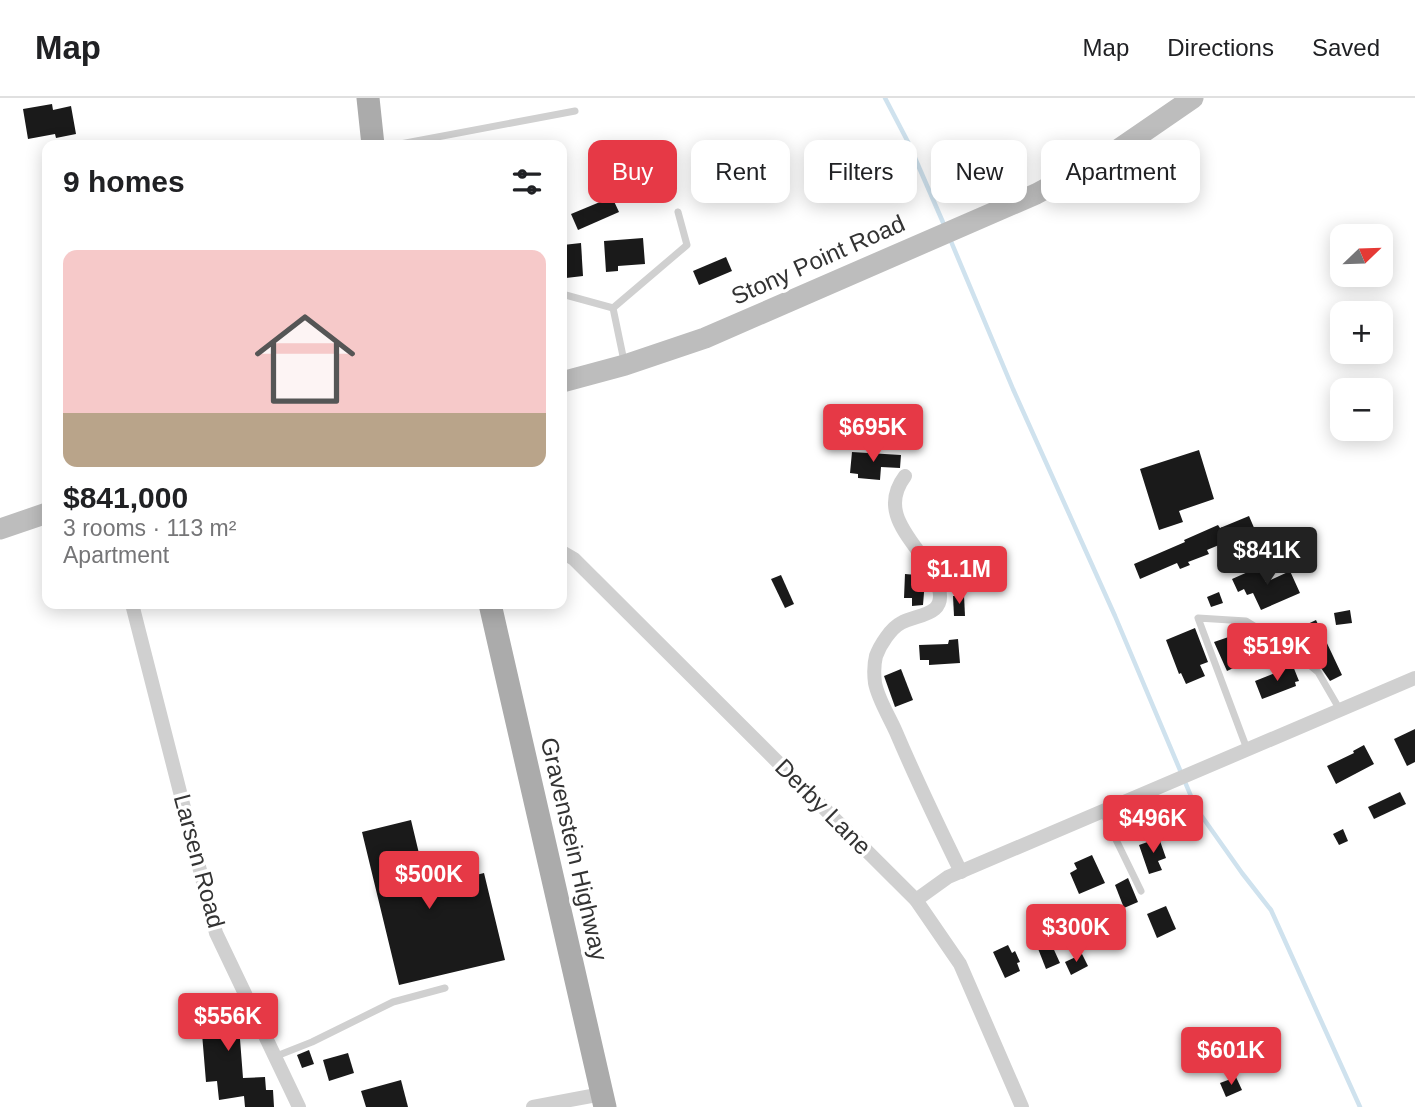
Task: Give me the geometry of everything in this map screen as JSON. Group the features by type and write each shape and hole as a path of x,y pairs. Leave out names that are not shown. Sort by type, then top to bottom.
{"main road":[{"path":"368,98 372,140"},
{"name":"Stony Point Road","path":"567,381 625,365 705,338 1004,208 1078,173 1116,151 1193,98"},
{"path":"0,528 42,515"},
{"name":"Gravenstein Highway","path":"491,609 604,1101"}],"street":[{"path":"905,476 897,487 895,496 898,518 934,577 940,601 938,607 931,612 899,623 884,641 876,657 875,684 920,788 961,872"},
{"name":"Derby Lane","path":"567,555 916,900 960,964 1022,1107"},
{"name":"Larsen Road","path":"133,609 216,933 299,1107"},
{"path":"916,900 948,877 1414,681"},
{"path":"533,1107 604,1101"}],"lane":[{"path":"421,140 575,111"},
{"path":"613,308 687,245 678,212"},
{"path":"567,295 613,308"},
{"path":"613,308 625,365"},
{"path":"1247,750 1198,618 1246,621 1288,647 1318,672 1340,710"},
{"path":"1102,811 1141,891"},
{"path":"274,1057 312,1042 393,1002 445,988"}],"building":[{"path":"52,104 53,110 71,106 76,134 56,138 55,134 28,139 23,109"},
{"path":"598,203 615,203 619,212 578,230 571,214"},
{"path":"643,238 645,264 618,266 618,271 606,272 604,241"},
{"path":"581,243 583,276 567,278 567,245"},
{"path":"726,257 732,271 699,285 693,271"},
{"path":"1199,450 1214,499 1179,511 1183,522 1159,530 1140,469"},
{"path":"852,452 901,455 900,468 881,467 880,480 858,478 858,474 850,473"},
{"path":"1249,516 1255,530 1207,550 1209,554 1188,562 1190,565 1180,569 1177,563 1140,579 1134,564 1218,525 1220,528"},
{"path":"1259,567 1266,582 1290,571 1300,593 1261,610 1253,593 1247,595 1244,589 1238,592 1232,579"},
{"path":"905,574 917,575 917,580 925,580 923,605 912,606 912,598 904,598"},
{"path":"781,575 794,604 785,608 771,579"},
{"path":"1219,592 1223,603 1211,607 1207,597"},
{"path":"964,595 965,616 954,616 953,596"},
{"path":"1350,610 1352,623 1336,625 1334,613"},
{"path":"1316,620 1342,675 1330,681 1319,665 1309,641 1302,645 1295,630"},
{"path":"1195,628 1208,662 1200,665 1205,676 1186,684 1181,673 1179,674 1166,640"},
{"path":"1246,631 1250,642 1233,650 1240,665 1227,671 1214,642"},
{"path":"958,639 960,663 929,665 929,660 920,660 919,645 948,644 949,640"},
{"path":"1293,666 1299,681 1295,682 1296,686 1262,699 1255,681"},
{"path":"901,669 913,700 895,707 884,676"},
{"path":"1415,729 1415,762 1407,766 1394,739"},
{"path":"1364,745 1374,764 1336,784 1327,766"},
{"path":"1400,792 1406,804 1374,819 1368,807"},
{"path":"411,820 427,887 484,873 505,960 399,985 362,832"},
{"path":"1343,829 1348,841 1339,845 1333,834"},
{"path":"1159,838 1166,858 1158,861 1162,870 1149,874 1139,845"},
{"path":"1092,855 1105,883 1079,894 1070,873 1077,869 1074,863"},
{"path":"1128,878 1138,902 1124,908 1115,885"},
{"path":"1166,906 1176,929 1157,938 1147,914"},
{"path":"1050,941 1060,963 1046,969 1037,946"},
{"path":"1008,945 1012,953 1015,951 1020,962 1017,963 1020,971 1005,978 993,952"},
{"path":"1082,954 1088,966 1071,975 1065,962"},
{"path":"234,994 237,1000 243,1078 265,1077 266,1090 273,1090 274,1107 245,1107 244,1096 219,1100 217,1081 206,1082 199,997"},
{"path":"309,1050 314,1064 302,1068 297,1055"},
{"path":"348,1053 354,1073 329,1081 323,1060"},
{"path":"1236,1077 1242,1090 1226,1097 1220,1083"},
{"path":"401,1080 408,1107 366,1107 361,1091"}],"waterway":[{"path":"885,98 908,142 945,227"},
{"path":"950,239 1196,808 1271,910 1360,1107"}]}
